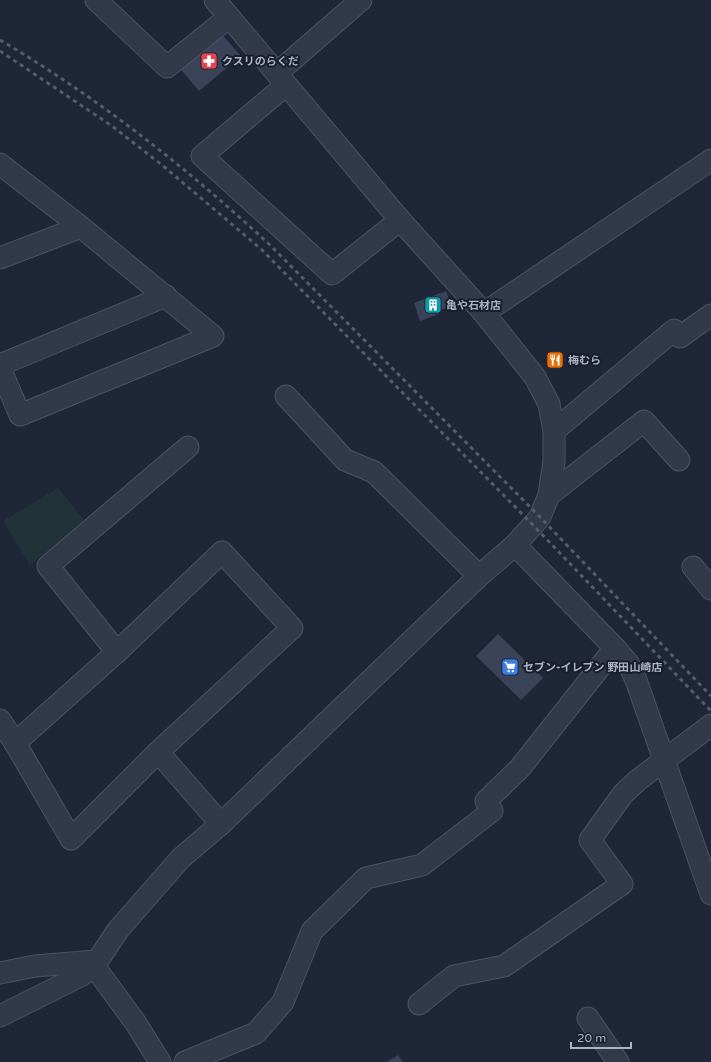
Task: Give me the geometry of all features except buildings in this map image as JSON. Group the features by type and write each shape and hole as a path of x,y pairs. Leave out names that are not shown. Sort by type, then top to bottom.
{"street":[{"path":"96,0 166,67 229,17"},
{"path":"0,1016 82,975 95,964 118,930 181,858 221,824 479,576 515,545 540,517 549,495 554,461 554,431 549,404 535,377 484,313 400,220 215,0"},
{"path":"361,0 202,156 332,274 400,220"},
{"path":"484,313 711,160"},
{"path":"0,164 81,227 213,336 20,415 0,368"},
{"path":"0,258 81,227"},
{"path":"0,365 166,296"},
{"path":"554,431 674,330 680,337 711,315"},
{"path":"286,396 345,460 374,472 479,576"},
{"path":"549,495 644,421 679,460"},
{"path":"117,652 48,566 188,447"},
{"path":"515,545 628,663 636,680 711,894"},
{"path":"0,720 71,840 158,752 292,628 222,552 117,652 15,743"},
{"path":"693,567 711,589"},
{"path":"186,1062 256,1033 283,1002 312,932 366,878 422,865 492,811 486,800 520,768 615,648"},
{"path":"419,1004 454,976 504,966 622,884 590,840 623,794 663,760 711,725"},
{"path":"158,752 221,824"},
{"path":"0,973 35,966 95,964"},
{"path":"95,964 135,1022 160,1062"},
{"path":"588,1018 618,1062"}],"shaded area":[{"path":"58,488 84,520 30,565 3,521"}],"railway":[{"path":"0,40 71,85 140,135 174,161 239,216 270,245 540,517 711,696"},
{"path":"0,51 112,126 162,165 261,249 533,525 711,711"}],"place":[{"name":"クスリのらくだ","path":"209,61"},
{"name":"亀や石材店","path":"433,305"},
{"name":"梅むら","path":"555,360"},
{"name":"セブン-イレブン 野田山崎店","path":"510,667"}]}
